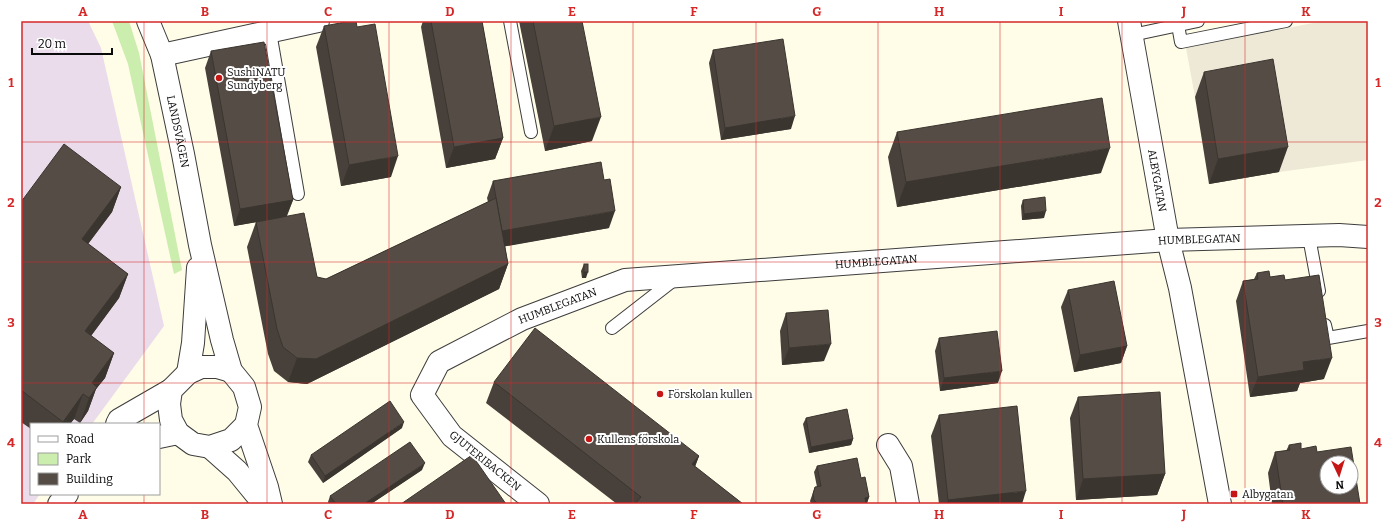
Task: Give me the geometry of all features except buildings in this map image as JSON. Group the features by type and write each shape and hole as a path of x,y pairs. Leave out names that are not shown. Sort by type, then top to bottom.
{"street":[{"name":"LANDSVÄGEN","path":"148,21 162,55 200,245 222,340 231,371 244,387 250,407 246,425 267,487 271,504"},
{"path":"162,55 318,21"},
{"name":"ALBYGATAN","path":"1130,28 1168,240 1180,288 1220,504"},
{"name":"HUMBLEGATAN","path":"422,395 439,362 522,319 624,280 1168,240 1339,235 1368,237"},
{"name":"LANDSVÄGEN","path":"188,373 193,340 200,245"},
{"path":"118,423 119,420 171,390 188,373 202,367 217,367 231,371"},
{"path":"171,390 169,404 172,420 169,435 193,444 210,446 231,440 246,425"},
{"name":"GJUTERIBACKEN","path":"422,395 452,436 538,504"},
{"path":"888,445 901,466 908,504"},
{"path":"210,446 237,471 264,504"},
{"path":"59,504 65,495"}],"lane":[{"path":"510,21 531,132"},
{"path":"1130,28 1178,25 1198,21"},
{"path":"1178,25 1182,42 1286,21"},
{"path":"270,32 298,194"},
{"path":"1309,236 1321,301"},
{"path":"612,328 679,276"},
{"path":"1324,316 1328,338 1368,331"}],"shaded area":[{"path":"21,21 88,21 101,48 164,326 93,423 30,423 30,495 39,495 33,504 21,504"},
{"path":"1323,21 1368,21 1368,160 1279,172 1264,84 1195,97 1186,48"}],"green space":[{"path":"112,21 129,21 139,53 182,270 174,274 128,64"}],"place":[{"name":"SushiNATU Sundyberg","path":"219,78"},
{"name":"Förskolan kullen","path":"660,394"},
{"name":"Kullens förskola","path":"589,439"},
{"name":"Albygatan","path":"1234,494"}]}
